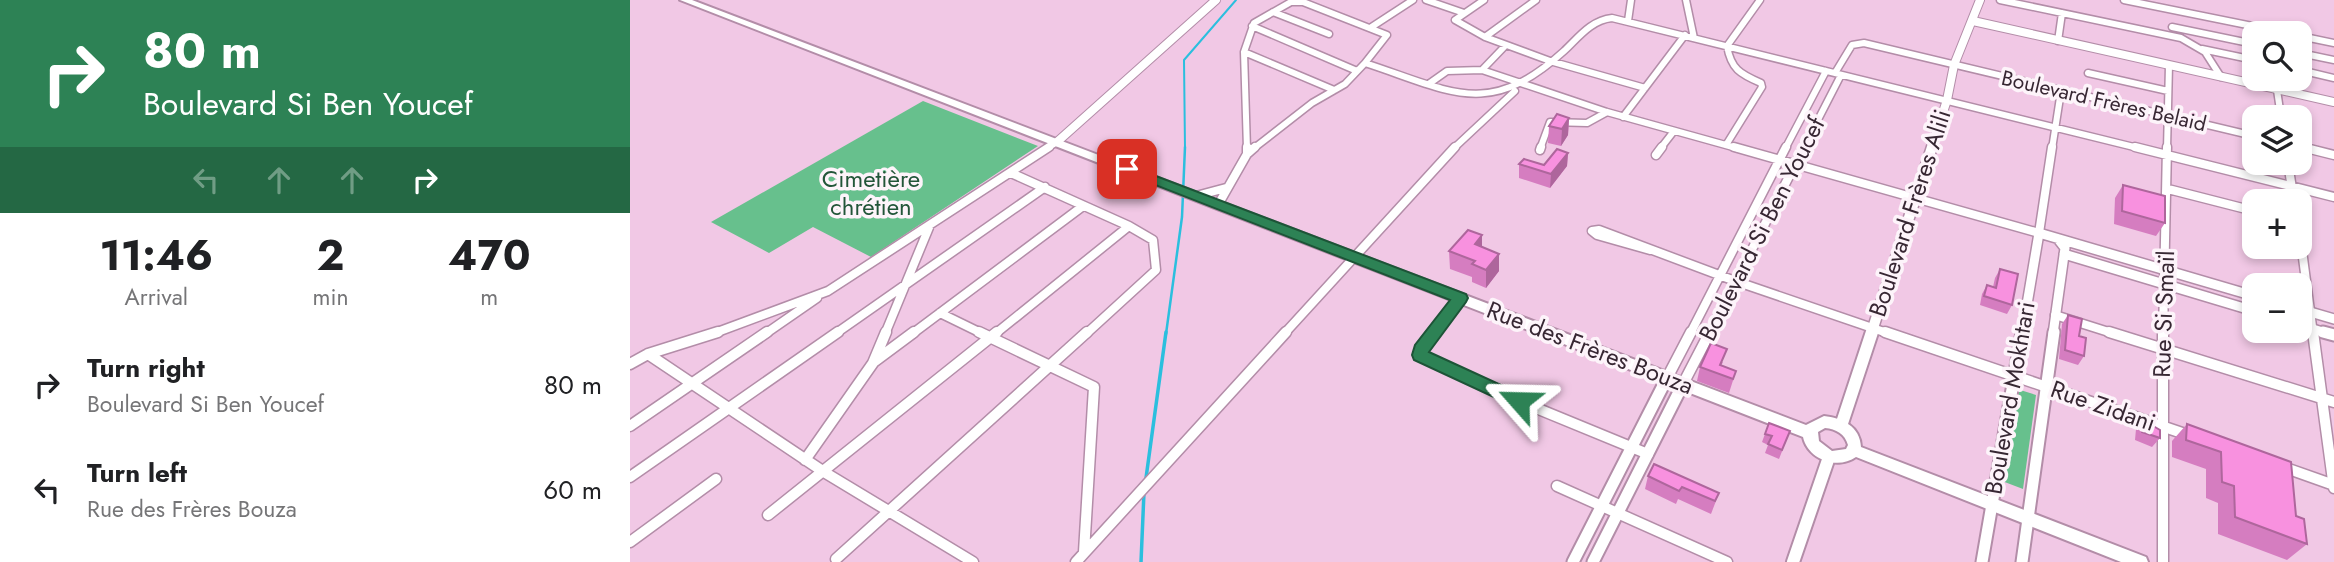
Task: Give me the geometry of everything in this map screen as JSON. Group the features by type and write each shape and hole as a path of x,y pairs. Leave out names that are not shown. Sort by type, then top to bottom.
{"main road":[{"path":"684,0 1057,142 1216,0"},
{"name":"Boulevard Frères Alili","path":"1841,426 1947,100 1954,65 1980,0"},
{"path":"1973,21 2242,82"},
{"path":"2286,91 2334,102"},
{"name":"Rue des Frères Bouza","path":"1057,142 1810,433"},
{"path":"1824,422 1841,426 1851,435 1854,450 1844,457 1829,457 1812,444 1812,428 1824,422"},
{"path":"1854,450 2140,562"},
{"path":"1793,562 1829,457"}],"street":[{"path":"1370,28 1413,0"},
{"path":"1426,0 1464,13"},
{"path":"1484,0 1456,19 1456,22 1505,46 1645,88"},
{"path":"1485,37 1536,0"},
{"path":"1625,20 1631,0"},
{"path":"1686,0 1694,38"},
{"path":"1726,145 1763,85 1735,73 1727,46 1760,0"},
{"path":"2000,0 2171,36 2201,49 2242,58"},
{"path":"2124,0 2242,24"},
{"path":"1218,205 1247,154 1291,118 1349,80 1387,37 1301,1 1290,2 1252,26 1244,52 1247,154"},
{"path":"2171,36 2173,10"},
{"path":"1273,12 1329,34"},
{"path":"2058,41 2062,13"},
{"path":"1076,562 1448,154 1593,24 1607,19 1625,20 2334,197"},
{"path":"1252,26 1357,71"},
{"path":"2172,27 2242,42"},
{"path":"1623,117 1685,36"},
{"path":"2312,38 2334,43"},
{"name":"Boulevard Frères Belaid","path":"1834,73 1851,46 1858,43 2242,133"},
{"path":"1482,70 1505,46"},
{"path":"2201,49 2221,77"},
{"path":"1244,52 1334,90"},
{"path":"2312,55 2334,60"},
{"path":"1365,63 1474,96 1521,86"},
{"name":"Rue Si Smaïl","path":"2163,562 2161,426 2170,117 2169,65"},
{"path":"1430,83 1447,71 1482,70 1521,86 1623,117 1796,163 2242,292"},
{"name":"Boulevard Si Ben Youcef","path":"1667,378 1780,159 1834,73"},
{"name":"Boulevard Si Ben Youcef","path":"1682,384 1796,163 1834,73"},
{"path":"2088,73 2168,91"},
{"path":"2312,73 2334,78"},
{"path":"2039,233 2061,91"},
{"path":"1540,150 1550,122 1586,125 1596,122 1607,112"},
{"path":"1656,155 1674,131"},
{"path":"630,426 828,290 1057,142"},
{"path":"2312,150 2334,155"},
{"path":"836,559 1156,270 1153,240 1129,226 1011,173"},
{"path":"2290,175 2292,189"},
{"path":"630,477 1045,187"},
{"path":"1193,195 1226,188"},
{"path":"2168,189 2242,208"},
{"path":"873,363 1083,206"},
{"path":"805,460 873,363 930,225"},
{"path":"768,515 1129,226"},
{"path":"1599,230 1650,250 1597,235 1592,231 1599,230"},
{"name":"Boulevard Mokhtari","path":"1982,562 2039,233"},
{"path":"2058,239 2065,248 2064,254 2242,308"},
{"name":"Rue Zidani","path":"1650,250 2198,439"},
{"name":"Boulevard Mokhtari","path":"2022,562 2064,254"},
{"path":"630,364 648,354 755,320 828,290"},
{"path":"1460,298 1420,355 1519,401 1648,454"},
{"path":"940,313 1094,387 1084,553"},
{"path":"2312,313 2334,319"},
{"path":"2055,315 2334,402"},
{"path":"2272,464 2334,486 2312,321"},
{"path":"2313,329 2334,335"},
{"path":"648,354 805,460 973,562"},
{"path":"1573,562 1667,378"},
{"path":"1594,562 1682,384"},
{"path":"630,542 716,479"},
{"path":"1557,486 1727,562"}],"green space":[{"name":"Cimetière chrétien","path":"923,101 1038,146 871,257 813,227 769,253 711,222"},
{"path":"2017,389 2036,395 2023,489 2002,481"}],"building":[{"path":"1557,114 1569,118 1562,129 1549,126"},
{"path":"1557,149 1568,153 1551,174 1519,164 1524,159 1544,165"},
{"path":"2123,185 2165,196 2165,223 2122,211"},
{"path":"1468,230 1482,235 1475,244 1499,254 1486,270 1472,264 1475,261 1449,251"},
{"path":"2000,269 2018,274 2012,305 1984,296 1987,285 1996,288"},
{"path":"2068,315 2082,319 2079,336 2086,338 2084,356 2065,350"},
{"path":"1711,343 1727,349 1720,365 1736,371 1733,379 1700,367"},
{"path":"2143,420 2160,430 2160,438 2142,432"},
{"path":"1769,423 1790,431 1782,450 1768,444 1772,436 1765,434"},
{"path":"2187,424 2291,462 2296,516 2304,519 2307,544 2235,517 2234,486 2222,482 2221,452 2186,440"},
{"path":"1654,464 1719,493 1715,501 1682,487 1679,491 1648,476"}],"waterway":[{"path":"1185,147 1184,60 1236,0"},
{"path":"1166,334 1182,217 1185,147"},
{"path":"1146,478 1166,332"},
{"path":"1141,562 1144,492"}],"route":[{"path":"1127,169 1460,298 1420,355 1519,401"}]}
